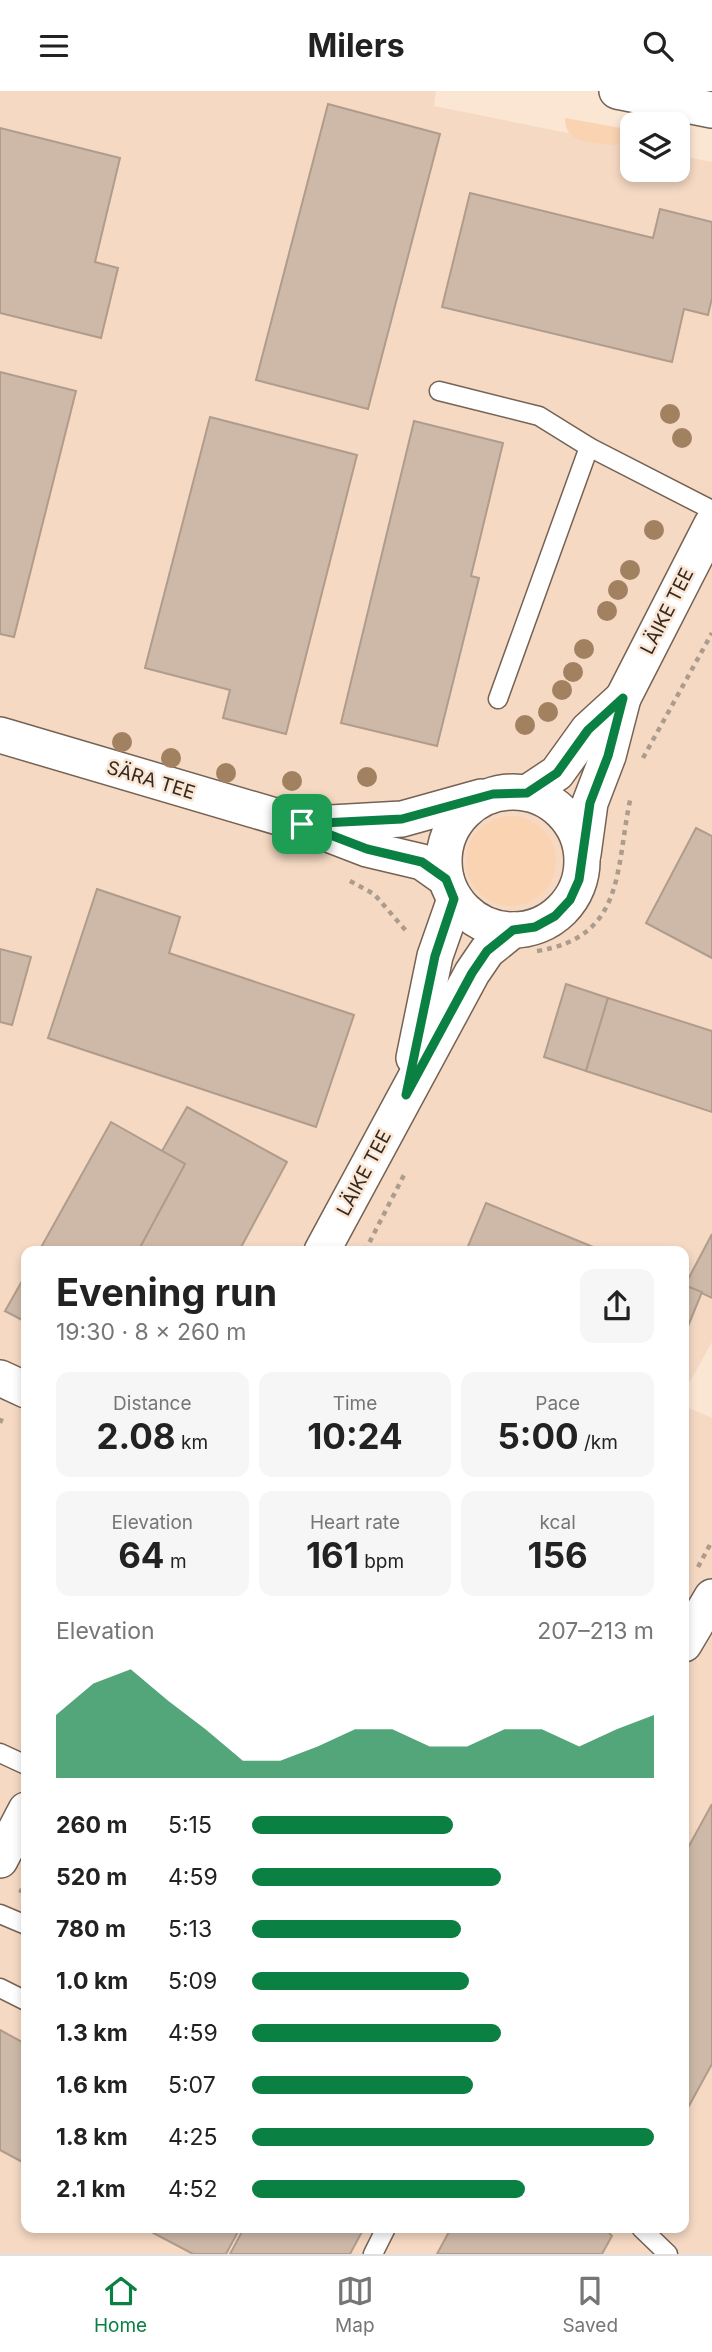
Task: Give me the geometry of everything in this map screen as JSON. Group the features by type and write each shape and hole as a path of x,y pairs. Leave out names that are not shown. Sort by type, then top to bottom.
{"street":[{"path":"617,91 712,110"},
{"name":"LÄIKE TEE","path":"582,857 590,803 608,756 623,698 712,524"},
{"name":"LÄIKE TEE","path":"510,794 557,773 588,730 623,698"},
{"name":"SÄRA TEE","path":"0,735 302,824 367,849 422,862 450,889"},
{"path":"510,794 548,801 565,815 577,835 582,857 579,880 562,908 535,927 513,930 491,927 470,916 450,889 443,858 448,837 458,818 473,803 510,794"},
{"name":"SÄRA TEE","path":"302,824 402,819 510,794"},
{"name":"LÄIKE TEE","path":"406,1095 450,889"},
{"name":"LÄIKE TEE","path":"325,1246 472,973 487,951 513,930"},
{"path":"0,1378 21,1388"},
{"path":"689,1636 712,1597"},
{"path":"0,1860 21,1819"}],"lane":[{"path":"439,391 540,416 589,447 712,510"},
{"path":"498,699 589,447"},
{"path":"0,1753 21,1763"},
{"path":"0,1914 21,1923"},
{"path":"0,1988 21,1998"},
{"path":"373,2254 384,2233"},
{"path":"646,2233 668,2254"}],"path":[{"path":"349,880 374,894 394,913 416,944 435,956"},
{"path":"0,1423 3,1416"}],"shaded area":[{"path":"0,91 436,91 434,106 620,144 620,182 690,182 690,158 712,162 712,1342 689,1383 689,1246 21,1246 21,2233 689,2233 689,1408 712,1418 712,2254 0,2254"},
{"path":"565,118 620,128 620,144 580,140 568,132"},
{"path":"511,816 528,819 543,829 553,844 556,861 553,878 543,893 528,903 511,906 494,903 479,893 469,878 466,861 469,844 479,829 494,819"}],"building":[{"path":"328,104 440,134 368,409 256,380"},
{"path":"0,128 120,158 95,262 118,268 101,338 0,313"},
{"path":"470,193 653,238 660,209 712,222 712,298 708,315 684,309 672,362 442,307"},
{"path":"0,372 76,391 14,637 0,634"},
{"path":"210,417 357,455 286,734 223,718 230,690 145,668"},
{"path":"414,421 503,443 471,576 479,578 437,746 341,723"},
{"path":"696,828 712,836 712,958 646,923"},
{"path":"97,889 180,917 169,953 354,1015 316,1127 48,1038"},
{"path":"0,949 31,957 12,1025 0,1022"},
{"path":"566,984 608,998 586,1071 544,1057"},
{"path":"608,998 712,1031 712,1112 586,1071"},
{"path":"187,1107 287,1162 242,1246 141,1246 185,1164 162,1151"},
{"path":"111,1122 185,1164 141,1246 42,1246"},
{"path":"486,1203 591,1246 468,1246"},
{"path":"712,1234 712,1298 689,1287 689,1277"},
{"path":"21,1283 21,1319 5,1311"},
{"path":"689,1287 702,1292 689,1324"},
{"path":"712,1804 712,2064 689,2106 689,1846"},
{"path":"0,2030 21,2041 21,2161 0,2150"},
{"path":"153,2233 237,2233 226,2254 193,2254"},
{"path":"241,2233 361,2233 350,2254 230,2254"},
{"path":"448,2233 609,2233 612,2236 602,2254 437,2254"}],"route":[{"path":"623,698 608,756 590,803 579,880 570,900 555,916 535,927 513,930 487,951 472,973 406,1095 435,956 454,899 446,879 422,862 367,849 302,824 402,819 493,794 527,793 557,773 588,730 623,698"}]}
